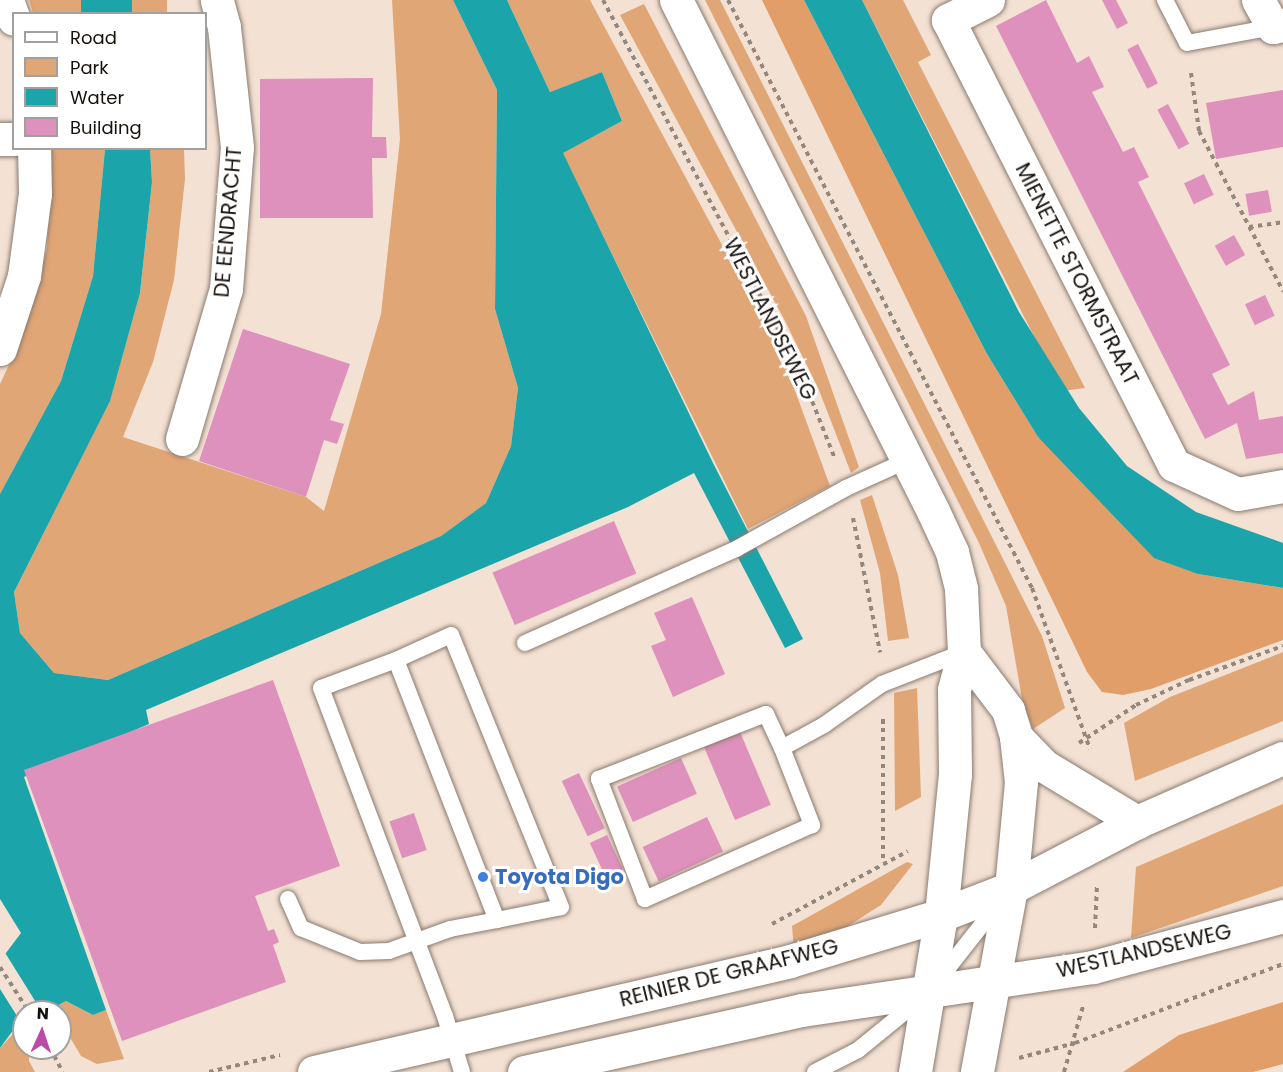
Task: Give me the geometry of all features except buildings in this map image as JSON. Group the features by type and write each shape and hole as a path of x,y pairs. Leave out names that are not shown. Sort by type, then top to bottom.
{"street":[{"name":"DE EENDRACHT","path":"182,439 226,289 237,147 224,27 217,0"},
{"path":"676,0 908,460 952,552 961,590 964,652 954,690 955,774 941,915 915,1072"},
{"name":"MIENETTE STORMSTRAAT","path":"988,0 948,20 1174,465 1238,494 1283,486"},
{"path":"0,349 24,276 35,194 34,150"},
{"path":"964,652 1008,710 1016,737 1021,782 1011,888 977,1071"},
{"path":"1016,737 1044,766 1137,822"},
{"path":"1011,888 1137,822 1283,758"},
{"name":"REINIER DE GRAAFWEG","path":"314,1072 790,961 941,915 1011,888"},
{"name":"WESTLANDSEWEG","path":"992,981 1093,967 1283,916"},
{"path":"524,1072 802,1010 992,981"}],"lane":[{"path":"1165,0 1187,43 1271,17"},
{"path":"525,643 736,549 846,488 908,460"},
{"path":"288,899 301,928 360,952 389,951 417,941 497,920 561,907 451,635 396,660 321,688 417,941 453,1040 462,1072"},
{"path":"782,748 824,725 882,684 964,652"},
{"path":"396,660 497,920"},
{"path":"766,714 782,748 812,825 645,898 599,779 766,714"},
{"path":"815,1072 858,1050 929,992 1011,888"}],"path":[{"name":"WESTLANDSEWEG","path":"603,0 799,368 846,488 870,588 882,684 883,862 777,921"},
{"path":"728,0 1032,588 1088,736 1136,705 1189,680 1283,645"},
{"path":"1187,43 1199,131 1283,291"},
{"path":"1249,227 1283,222"},
{"path":"977,1071 1075,1043 1283,964"},
{"path":"0,967 21,1000"},
{"path":"1064,1072 1075,1043"}],"green space":[{"path":"29,0 81,0 85,12 33,12"},
{"path":"132,0 167,0 167,12 132,12"},
{"path":"392,0 453,0 497,90 495,309 518,388 511,446 486,503 441,536 108,680 54,673 20,633 14,592 110,400 140,293 152,182 150,150 184,150 185,179 174,280 153,362 123,437 306,497 324,511 381,314 400,139"},
{"path":"507,0 590,0 783,358 830,486 748,529 562,153 622,121 602,72 550,92"},
{"path":"705,0 720,0 1042,636 1065,708 1033,729 1023,705 1006,606 979,543"},
{"path":"862,0 903,0 931,55 918,62 1085,388 1062,391"},
{"path":"644,4 806,316 859,467 851,473 819,390 784,319 620,15"},
{"path":"52,150 105,150 93,276 61,381 0,494 0,384 18,346 47,249"},
{"path":"872,495 898,575 909,638 888,641 880,573 860,500"},
{"path":"1283,652 1283,721 1135,781 1124,723 1170,697"},
{"path":"917,688 921,797 895,811 894,693"},
{"path":"1283,804 1283,886 1131,938 1136,867"},
{"path":"907,862 913,864 881,905 834,935 794,950 792,926"},
{"path":"72,1004 93,1015 106,1010 124,1059 97,1064 81,1056 72,1041"},
{"path":"12,1035 12,1060 29,1060 35,1072 0,1072 0,1048"}],"shaded area":[{"path":"762,0 804,0 987,354 1038,437 1198,574 1283,588 1283,640 1151,689 1123,695 1102,692 1087,672"},
{"path":"1283,1002 1283,1064 1253,1072 1123,1072 1179,1035"}],"water":[{"path":"81,0 132,0 132,12 81,12"},
{"path":"453,0 507,0 550,92 602,72 622,121 563,153 713,463 803,639 785,648 694,473 628,507 146,710 149,724 24,777 106,1010 93,1015 72,1004 72,1000 12,1000 12,1032 0,1048 0,961 21,933 0,899 0,494 61,381 93,276 105,150 150,150 152,182 140,293 110,401 14,592 20,633 54,673 108,680 441,536 486,503 511,446 518,388 495,309 497,90"},
{"path":"804,0 862,0 1019,312 1079,408 1127,466 1196,512 1283,543 1283,588 1198,574 1154,558 1038,437 987,354"}],"pier":[{"path":"4,951 35,1000 12,1000 12,1008 0,989 0,956"}],"place":[{"name":"Toyota Digo","path":"483,877"}]}
